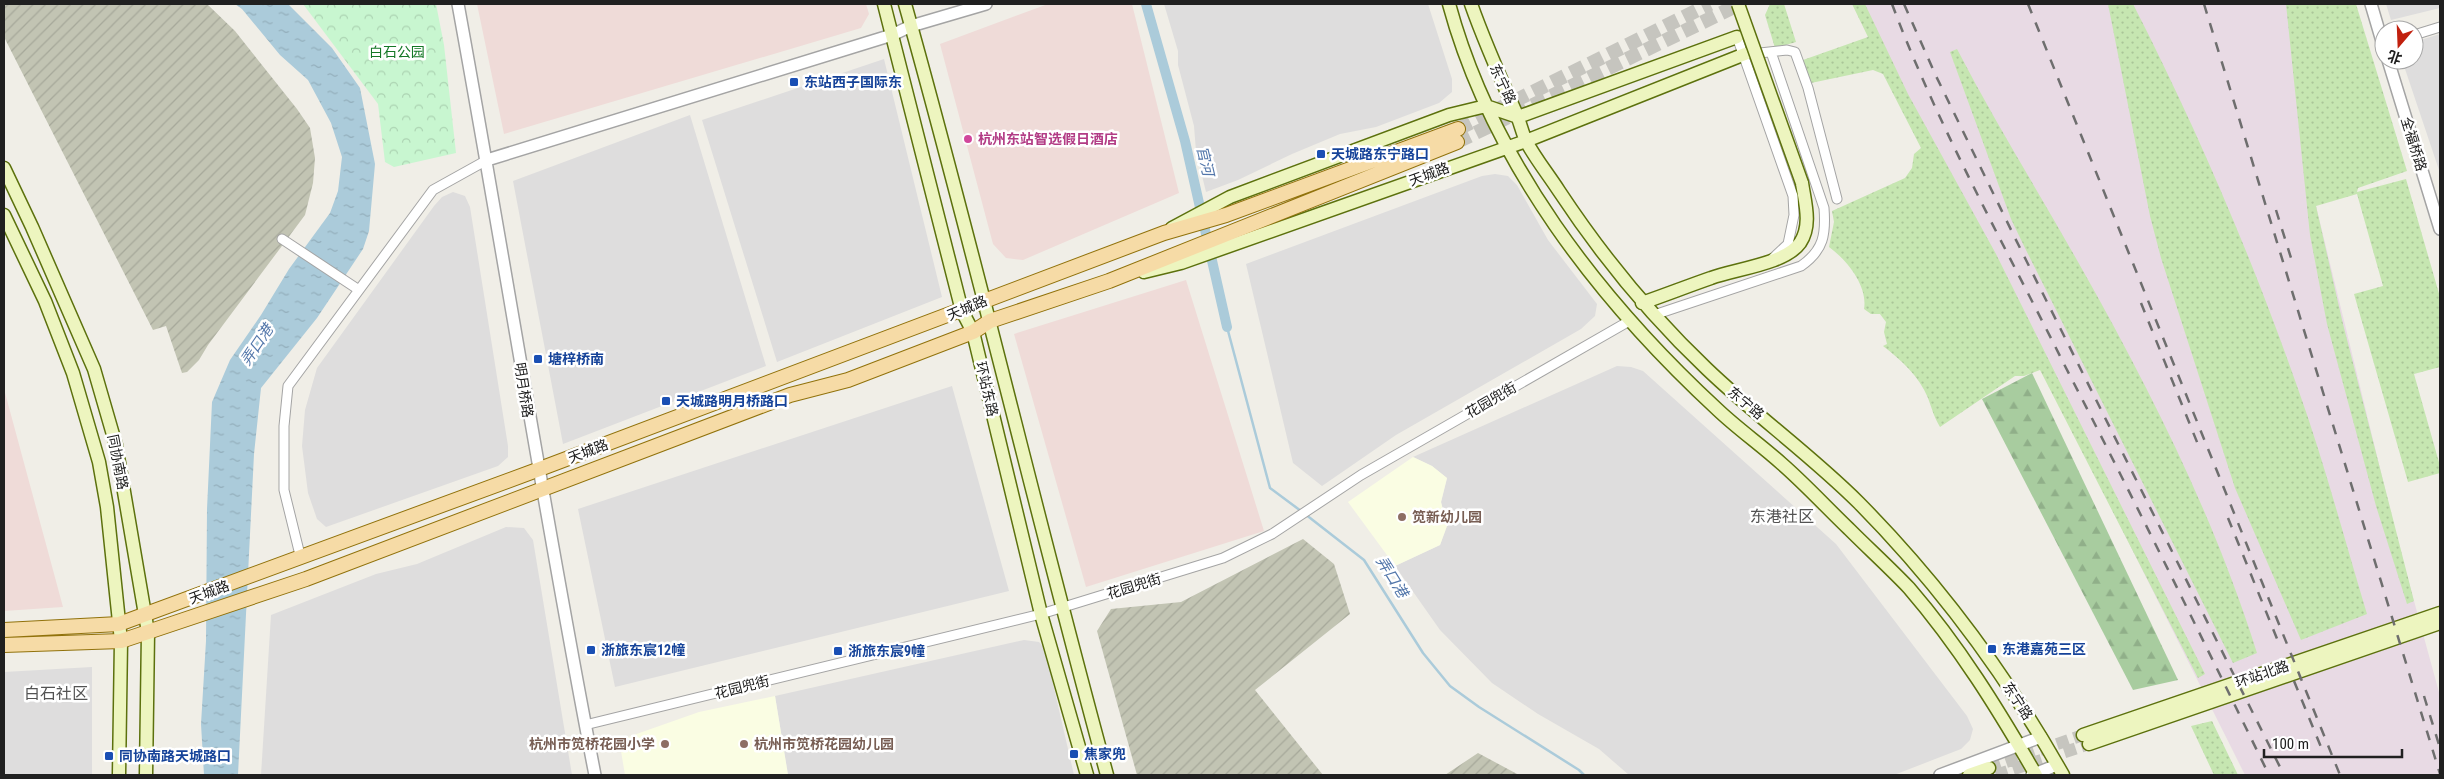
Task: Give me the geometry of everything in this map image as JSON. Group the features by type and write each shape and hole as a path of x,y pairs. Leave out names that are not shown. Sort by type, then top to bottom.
{"main road":[{"name":"环站东路","path":"884,4 962,311 973,332 1041,614 1087,775"},
{"name":"环站东路","path":"905,4 985,300 1061,608 1107,775"},
{"name":"东宁路","path":"1450,4 1456,27 1486,106 1542,205 1588,272 1673,367 1720,412 1783,464 1907,586 1952,641 2020,744 2034,775"},
{"name":"东宁路","path":"1470,4 1484,43 1518,117 1526,141 1573,212 1642,303 1709,371 1804,451 1860,504 1958,617 2000,673 2060,770"},
{"path":"1642,303 1713,277 1770,261 1790,252 1800,244 1806,229 1807,214 1802,183 1738,4"},
{"path":"1486,106 1518,117 1737,37"},
{"name":"天城路","path":"4,645 121,642 261,594 543,490 790,395 848,380 973,332 990,321 1526,141 1745,54"},
{"name":"天城路","path":"1164,233 1219,202 1449,115 1486,106"},
{"name":"天城路","path":"4,630 119,624 301,559 962,311 985,300 1164,233 1223,216 1458,136 1228,240"},
{"name":"同协南路","path":"4,168 94,369 116,445 148,632 146,775"},
{"name":"同协南路","path":"4,216 45,301 73,373 99,462 107,507 121,642 119,775"},
{"name":"环站北路","path":"2440,613 2086,739 2440,623"},
{"path":"1968,775 1989,768"}],"street":[{"name":"明月桥路","path":"458,4 487,160 538,470 595,775"},
{"path":"301,559 284,490 284,426 288,386 433,190 487,160 892,35 911,26 986,4"},
{"path":"2371,4 2376,20"},
{"path":"2424,32 2440,27"},
{"path":"1737,37 1745,54 1793,196 1794,214 1788,244 1770,261"},
{"path":"1745,54 1787,50 1795,52 1808,88 1837,199"},
{"path":"1654,315 1801,266 1814,258 1822,244 1826,227 1824,208 1771,52"},
{"name":"全福桥路","path":"2391,70 2440,229"},
{"path":"282,240 359,290"},
{"name":"花园兜街","path":"585,725 1041,614 1216,560 1272,534 1361,475 1631,320"},
{"path":"1940,775 2041,737"},
{"path":"2034,775 2060,770"}],"shaded area":[{"path":"4,4 207,4 235,31 310,128 315,158 313,183 305,215 208,345 199,360 187,372 182,373 166,326 153,330 4,37"},
{"path":"477,4 866,4 869,14 861,28 504,134"},
{"path":"1048,4 1132,4 1179,193 1023,260 1006,258 993,244 940,44"},
{"path":"1164,4 1428,4 1452,79 1452,92 1439,103 1376,127 1340,134 1292,154 1238,180 1206,192 1196,151 1194,126 1178,65 1178,51"},
{"path":"1859,4 2298,4 2316,206 2399,546 2440,696 2440,775 2245,775"},
{"path":"2386,4 2440,4 2440,8 2391,20"},
{"path":"2440,34 2440,173 2405,70 2424,70 2424,39"},
{"path":"884,59 942,297 777,362 702,120"},
{"path":"690,115 766,366 563,444 513,181"},
{"path":"1495,174 1508,176 1517,185 1548,240 1597,304 1595,316 1581,329 1396,435 1322,486 1293,463 1246,264 1482,176"},
{"path":"453,192 465,196 470,207 508,446 508,457 498,466 326,527 317,519 308,493 302,446 305,410 317,368 434,206 442,197"},
{"path":"1186,280 1264,531 1086,587 1014,334"},
{"path":"1617,366 1631,367 1643,371 1836,544 1967,716 1973,729 1970,740 1961,749 1894,775 1629,775 1599,749 1538,714 1492,683 1440,630 1395,566 1440,545 1447,526 1441,502 1447,478 1432,466 1413,457"},
{"path":"952,386 1009,591 615,687 578,509"},
{"path":"4,389 63,607 4,611"},
{"name":"笕新幼儿园","path":"1413,457 1432,466 1447,478 1441,502 1447,526 1440,545 1395,566 1348,502"},
{"path":"506,527 524,528 533,540 572,775 261,775 271,615 376,574 417,564"},
{"path":"1303,539 1334,564 1350,614 1255,690 1323,775 1137,775 1097,631 1111,609 1181,602"},
{"path":"1024,640 1039,642 1045,649 1074,775 788,775 775,696"},
{"path":"92,667 92,775 4,775 4,672"},
{"path":"775,696 788,775 625,775 621,751 628,737 699,712"},
{"path":"1478,753 1519,775 1445,775"}],"green space":[{"name":"白石公园","path":"303,4 436,4 444,45 456,153 394,167 385,162 378,104"},
{"path":"1770,4 1784,4 1796,42 1775,48 1765,15"},
{"path":"1852,4 1865,4 1908,94 1996,254 2205,674 2198,678 2040,370 2024,376 2015,376 1940,427 1920,383 1903,363 1883,346 1887,344 1884,332 1886,322 1880,314 1871,314 1864,309 1863,291 1855,274 1843,259 1829,247 1834,222 1832,211 1905,178 1912,168 1914,154 1921,148 1883,74 1873,70 1811,83 1803,60 1868,37"},
{"path":"2108,4 2133,4 2179,97 2261,288 2307,414 2325,471 2367,614 2301,640 2235,488 2161,258 2150,216"},
{"path":"2286,4 2356,4 2374,63 2374,70 2376,70 2407,171 2358,188 2357,192 2406,179 2440,297 2440,367 2414,374 2440,466 2440,473 2408,482 2354,294 2383,286 2357,194 2316,206 2343,324 2414,601 2407,604 2376,506 2327,324 2310,235"},
{"path":"1957,49 1987,105 2108,315 2157,409 2180,456 2222,554 2257,653 2233,663 2024,246 2011,219 1950,52"},
{"path":"2032,373 2178,680 2133,690 1982,399"},
{"path":"2212,721 2238,775 2214,775 2191,726"}],"water":[{"path":"235,4 288,4 332,48 360,88 375,164 369,231 363,249 317,318 261,388 254,454 238,775 204,775 201,724 206,641 207,509 212,402 230,360 261,315 289,269 330,213 338,191 342,157 331,123 308,80 280,55 242,9"}],"waterway":[{"name":"官河","path":"1146,4 1185,141 1227,327"},
{"name":"弄口港","path":"1227,327 1270,488 1301,511"},
{"name":"弄口港","path":"1305,514 1364,560 1423,653 1450,686 1584,775"}],"tunnel":[{"path":"1458,129 1710,4"},
{"path":"1457,142 1740,4"},
{"path":"1989,768 2083,735"},
{"path":"1996,775 2089,744"}],"railway":[{"path":"1892,4 1910,50 1951,141 2143,519 2269,775"},
{"path":"1904,4 1936,76 2015,238 2284,775"},
{"path":"2028,4 2340,775"},
{"path":"2204,4 2440,774"},
{"path":"2276,210 2291,258"},
{"path":"2141,303 2199,447"},
{"path":"2228,518 2280,646"},
{"path":"2294,681 2323,752"},
{"path":"2424,696 2440,748"}],"place":[{"name":"东站西子国际东","path":"794,82"},
{"name":"杭州东站智选假日酒店","path":"968,139"},
{"name":"天城路东宁路口","path":"1321,154"},
{"name":"塘梓桥南","path":"538,359"},
{"name":"天城路明月桥路口","path":"666,401"},
{"name":"笕新幼儿园","path":"1402,517"},
{"name":"东港嘉苑三区","path":"1992,649"},
{"name":"浙旅东宸12幢","path":"591,650"},
{"name":"浙旅东宸9幢","path":"838,651"},
{"name":"杭州市笕桥花园小学","path":"665,744"},
{"name":"杭州市笕桥花园幼儿园","path":"744,744"},
{"name":"焦家兜","path":"1074,754"},
{"name":"同协南路天城路口","path":"109,756"}],"district":[{"name":"东港社区","path":"1782,516"},
{"name":"白石社区","path":"56,693"}]}
